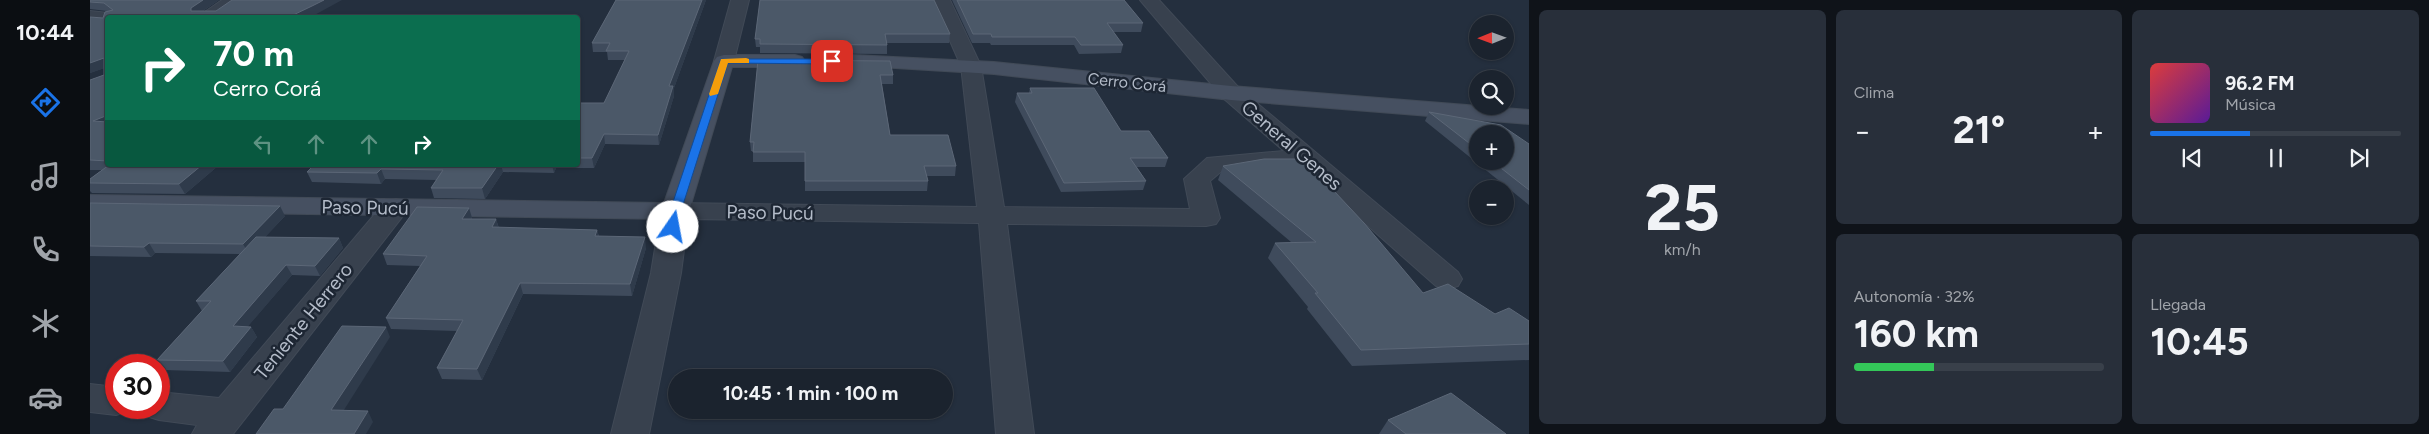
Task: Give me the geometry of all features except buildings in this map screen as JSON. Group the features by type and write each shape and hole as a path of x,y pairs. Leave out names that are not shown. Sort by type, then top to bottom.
{"main road":[{"name":"Cerro Corá","path":"724,61 820,61 971,66 1231,93 1529,117"},
{"path":"675,211 724,61"},
{"name":"Paso Pucú","path":"90,203 675,211"}],"street":[{"path":"210,15 235,0"},
{"path":"724,61 740,0"},
{"path":"941,0 971,66 992,215 1015,434"},
{"name":"General Genes","path":"1149,0 1231,93 1447,279"},
{"path":"90,17 105,19"},
{"name":"Paso Pucú","path":"675,211 1206,218 1197,179 1216,163 1305,157"},
{"name":"Teniente Herrero","path":"219,424 396,207"},
{"path":"630,434 666,273 675,211"},
{"path":"90,398 105,400"},
{"path":"170,409 219,424"}],"slow traffic":[{"path":"713,94 724,61 746,61"}],"route":[{"path":"673,227 675,211 724,61 832,61"}]}
